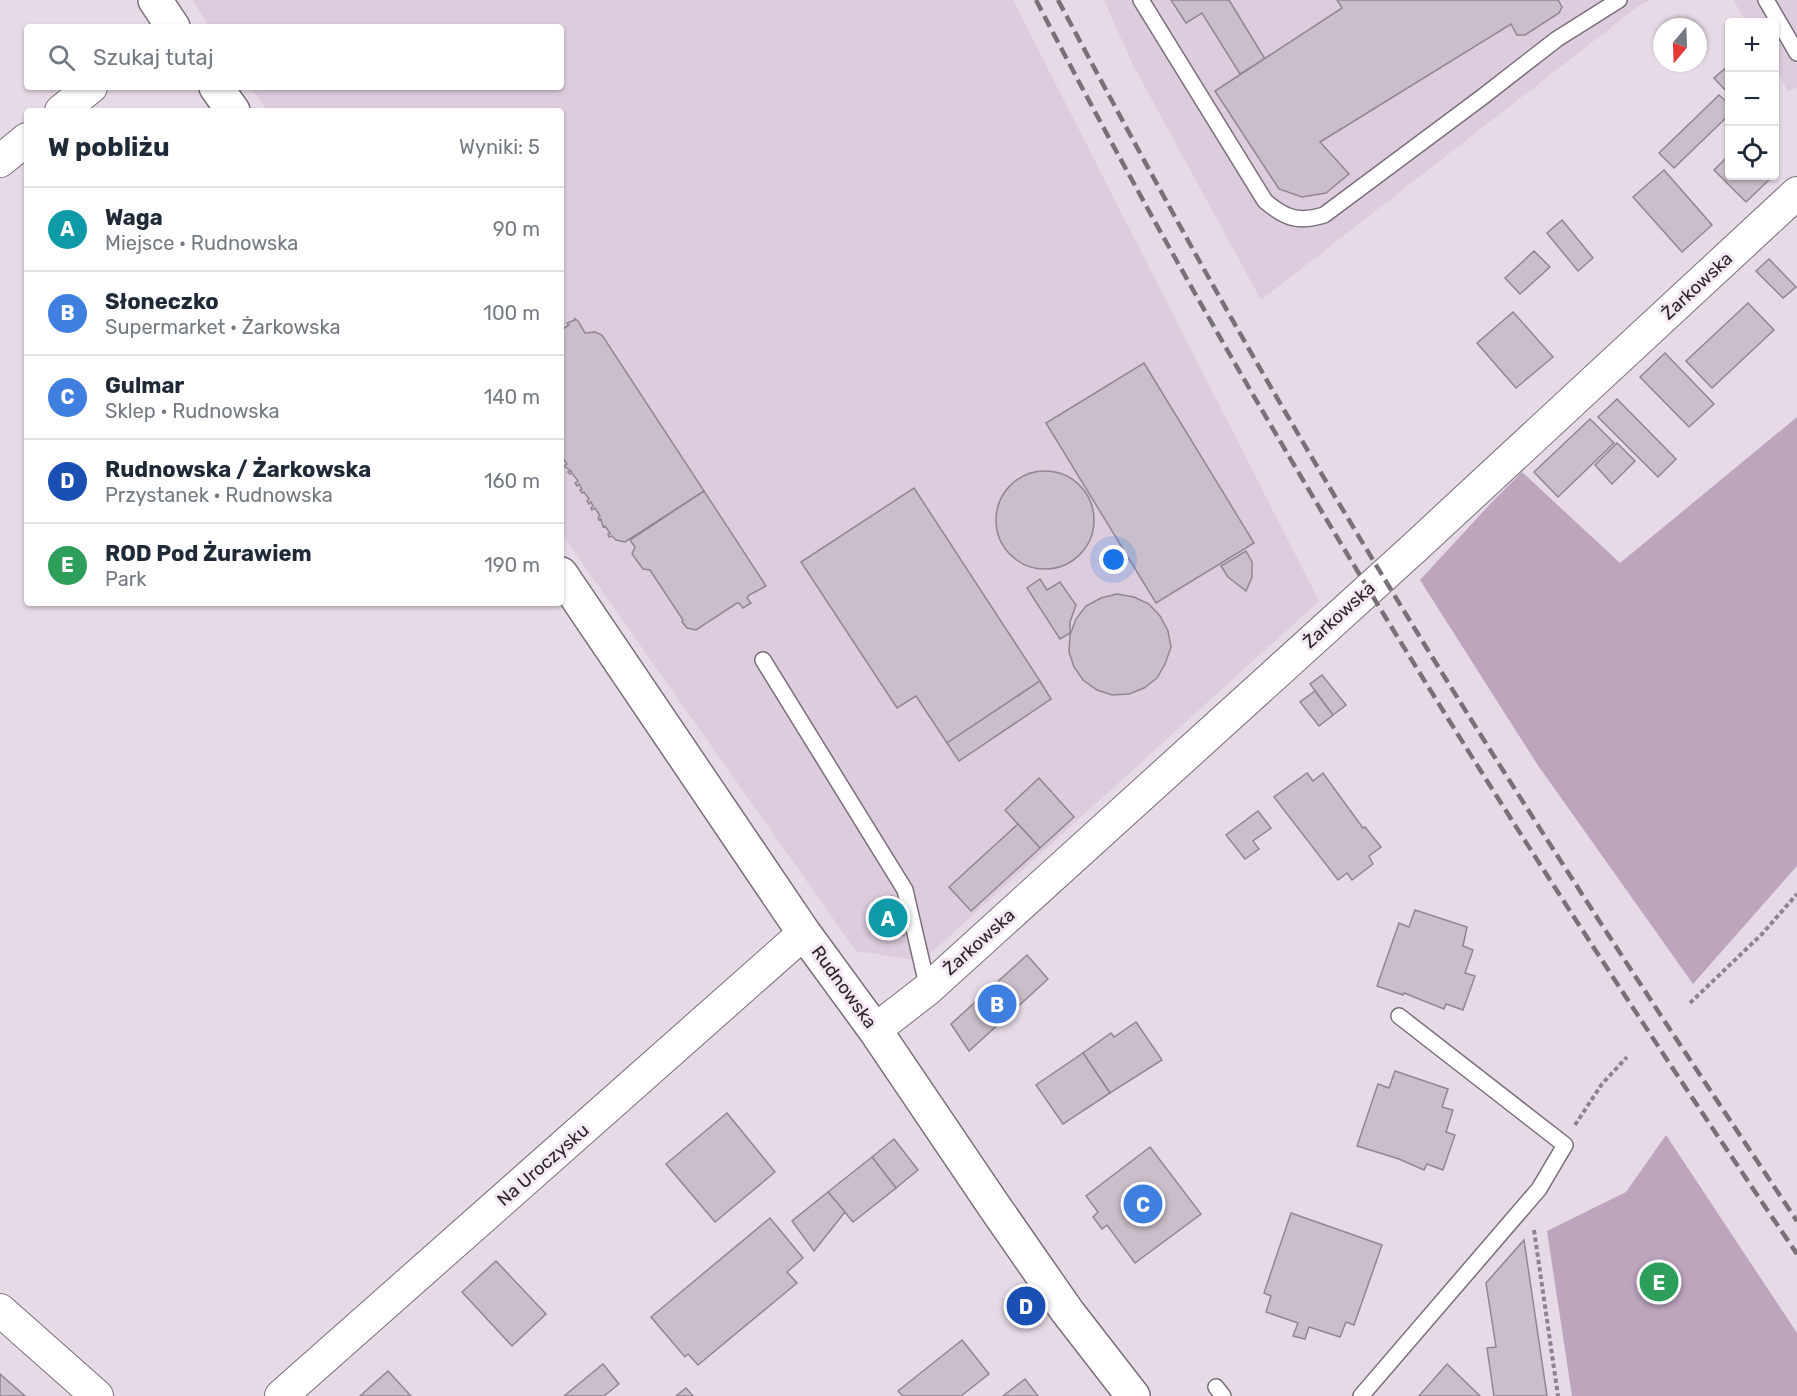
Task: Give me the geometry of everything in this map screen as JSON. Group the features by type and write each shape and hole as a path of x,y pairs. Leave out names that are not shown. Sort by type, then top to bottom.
{"main road":[{"path":"218,90 231,108"},
{"name":"Rudnowska","path":"564,578 804,933 875,1030 1067,1311 1132,1396"}],"street":[{"path":"66,108 87,90"},
{"path":"0,161 24,141"},
{"name":"Żarkowska","path":"875,1030 928,989 1412,550 1797,193"},
{"name":"Na Uroczysku","path":"281,1396 804,933"},
{"path":"0,1310 97,1396"}],"lane":[{"path":"1141,0 1265,201 1279,212 1296,219 1311,219 1324,215 1557,39 1619,0"},
{"path":"1766,0 1797,53"},
{"path":"762,660 905,890 928,989"},
{"path":"1361,1396 1539,1190 1565,1145 1399,1016"}],"path":[{"path":"1689,1003 1762,934 1797,894"},
{"path":"1565,1145 1580,1116 1602,1084 1627,1057"},
{"path":"1530,1200 1558,1396"}],"shaded area":[{"path":"192,0 1013,0 1319,601 922,961 856,951 564,537 564,108 265,108 253,90 564,90 564,24 208,24"},
{"path":"1104,0 1652,0 1641,4 1261,300 1132,63"},
{"path":"1733,0 1797,0 1797,87 1788,91 1779,76 1779,18 1744,18"},
{"path":"1797,417 1797,866 1693,984 1537,764 1420,580 1522,472 1620,563"},
{"path":"1666,1135 1797,1333 1797,1396 1572,1396 1547,1231 1626,1192"}],"building":[{"path":"1171,0 1229,0 1265,59 1240,74 1202,13 1186,23"},
{"path":"1337,0 1558,0 1562,7 1559,13 1525,35 1517,35 1511,24 1320,142 1349,174 1326,193 1302,197 1279,189 1215,91 1342,8"},
{"path":"1725,68 1725,90 1714,78"},
{"path":"1719,95 1725,100 1725,119 1674,168 1659,153"},
{"path":"1725,159 1725,180 1769,180 1746,202 1714,170"},
{"path":"1664,170 1712,225 1682,252 1633,197"},
{"path":"1562,220 1593,258 1578,271 1547,233"},
{"path":"1534,251 1550,267 1520,294 1505,278"},
{"path":"1769,259 1796,287 1783,298 1756,271"},
{"path":"1748,303 1774,330 1712,388 1686,361"},
{"path":"1513,312 1553,357 1516,388 1477,343"},
{"path":"574,318 585,333 595,332 602,335 704,491 625,542 616,540 612,536 609,537 610,533 605,526 603,527 595,508 592,510 591,502 589,504 587,501 589,499 580,490 582,489 579,484 577,486 575,483 578,481 564,466 567,464 564,460 564,328 569,325 567,323 575,320"},
{"path":"1665,353 1714,404 1689,427 1640,377"},
{"path":"1144,363 1254,543 1156,603 1046,423"},
{"path":"1617,399 1676,459 1658,477 1598,417"},
{"path":"1590,419 1614,443 1558,497 1534,472"},
{"path":"1617,443 1635,461 1612,484 1595,465"},
{"path":"1045,471 1064,475 1080,485 1090,501 1094,520 1090,539 1080,555 1064,565 1045,569 1026,565 1010,555 1000,539 996,520 1000,501 1010,485 1026,475"},
{"path":"914,488 1040,681 947,743 916,696 897,708 801,562"},
{"path":"704,491 766,586 749,595 747,598 751,603 743,608 737,603 696,630 687,628 650,570 643,569 632,554 635,547 630,540"},
{"path":"1246,551 1252,562 1252,577 1246,591 1228,577 1221,566"},
{"path":"1040,579 1047,590 1060,582 1076,605 1070,622 1070,633 1060,639 1027,588"},
{"path":"1117,594 1134,597 1149,604 1160,616 1168,631 1171,647 1157,678 1144,688 1129,694 1112,695 1097,690 1083,680 1074,667 1069,652 1070,635 1076,619 1086,606 1101,598"},
{"path":"1322,675 1346,705 1333,715 1310,684"},
{"path":"1040,681 1051,699 959,761 947,743"},
{"path":"1315,691 1333,715 1319,726 1300,702"},
{"path":"1307,773 1313,781 1323,773 1363,828 1365,827 1381,847 1369,856 1373,864 1352,880 1347,873 1338,880 1274,797"},
{"path":"1039,778 1074,817 1040,848 1005,810"},
{"path":"1258,811 1271,828 1253,841 1259,849 1245,859 1226,835"},
{"path":"1018,824 1040,848 971,911 949,887"},
{"path":"892,896 904,935 885,940 873,902"},
{"path":"1415,910 1467,927 1463,946 1473,950 1465,973 1475,976 1463,1010 1446,1004 1444,1009 1404,993 1403,995 1377,986 1399,923 1409,927"},
{"path":"1027,955 1048,979 969,1051 951,1024"},
{"path":"1136,1022 1162,1060 1110,1093 1083,1053 1111,1033 1114,1037"},
{"path":"1083,1053 1110,1093 1063,1124 1036,1085"},
{"path":"1395,1071 1448,1089 1442,1107 1453,1110 1446,1132 1455,1135 1443,1170 1427,1164 1424,1170 1399,1159 1357,1146 1378,1084 1389,1088"},
{"path":"727,1113 775,1172 715,1222 666,1164"},
{"path":"894,1139 918,1170 896,1188 872,1157"},
{"path":"1150,1147 1201,1214 1135,1263 1107,1225 1102,1229 1093,1217 1098,1212 1086,1196"},
{"path":"872,1157 896,1188 853,1222 828,1192"},
{"path":"828,1192 845,1212 814,1251 792,1221"},
{"path":"1291,1213 1382,1245 1354,1325 1346,1322 1340,1337 1309,1327 1305,1339 1293,1336 1298,1323 1266,1312 1271,1296 1264,1293"},
{"path":"770,1218 803,1258 787,1272 797,1283 698,1365 688,1354 685,1357 651,1317"},
{"path":"1524,1240 1547,1396 1494,1396 1487,1348 1496,1347 1486,1283"},
{"path":"496,1261 546,1314 512,1346 462,1292"},
{"path":"962,1340 989,1374 961,1396 903,1396 898,1391"},
{"path":"603,1364 619,1384 604,1396 564,1396"},
{"path":"1447,1364 1480,1396 1419,1396"},
{"path":"388,1371 411,1396 360,1396"},
{"path":"0,1374 25,1396 0,1396"},
{"path":"1025,1379 1038,1396 1003,1396"},
{"path":"686,1388 693,1396 676,1396"}],"railway":[{"path":"1036,0 1211,322 1303,481 1398,638 1594,948 1797,1254"},
{"path":"1058,0 1228,312 1409,620 1600,922 1797,1221"}],"place":[{"name":"Waga","path":"888,918"},
{"name":"Słoneczko","path":"997,1004"},
{"name":"Gulmar","path":"1143,1204"},
{"name":"ROD Pod Żurawiem","path":"1659,1282"},
{"name":"Rudnowska / Żarkowska","path":"1026,1306"}]}
